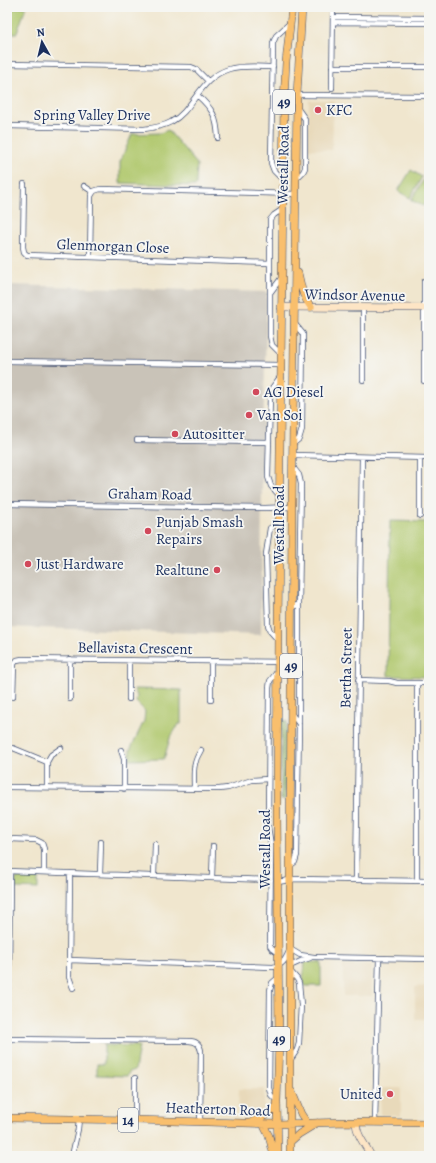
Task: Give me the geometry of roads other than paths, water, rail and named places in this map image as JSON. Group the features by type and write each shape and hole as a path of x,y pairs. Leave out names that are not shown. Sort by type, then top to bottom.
{"main road":[{"name":"Westall Road","path":"277,1124 279,1041 278,954 274,881 278,744 279,507 276,492 281,365 284,101 286,62 292,7"},
{"name":"Westall Road","path":"291,1124 290,712 292,455 297,95 302,7"},
{"path":"295,261 301,291 305,300 311,307"},
{"path":"278,626 291,626"},
{"path":"290,1086 298,1107 307,1124"},
{"path":"250,1124 268,1114 277,1104"},
{"name":"Heatherton Road","path":"7,1118 250,1124 359,1122 429,1123"},
{"path":"290,1142 298,1134 317,1123"},
{"path":"263,1124 269,1136 274,1156"},
{"name":"49","path":"277,1124 278,1156"},
{"name":"49","path":"290,1156 291,1124"}],"street":[{"path":"332,88 333,7"},
{"path":"333,20 399,20 429,18"},
{"path":"399,20 429,23"},
{"name":"Westall Road","path":"283,180 274,171 272,162 274,40 276,36 290,23"},
{"path":"7,64 191,67 196,69 208,81"},
{"name":"Spring Valley Drive","path":"7,126 144,129 158,127 172,122 182,114 208,81 217,74 230,68 273,67"},
{"path":"332,67 429,67"},
{"path":"197,95 212,110 216,119 218,138"},
{"path":"297,95 429,96"},
{"name":"Westall Road","path":"296,179 305,168 306,119 297,108"},
{"name":"Glenmorgan Close","path":"24,184 23,247 24,252 27,255 270,263"},
{"path":"84,186 93,192"},
{"path":"90,257 91,196 93,192 100,189 283,195 296,194"},
{"name":"Westall Road","path":"280,353 272,345 270,336 270,220 274,215 283,209"},
{"path":"270,293 282,277"},
{"path":"424,281 427,308 424,381"},
{"name":"Windsor Avenue","path":"281,307 427,308"},
{"path":"363,308 363,380"},
{"name":"Westall Road","path":"293,444 299,438 302,429 303,334 294,323"},
{"path":"7,361 281,365"},
{"name":"Westall Road","path":"276,492 271,486 268,477 270,393 280,377"},
{"path":"137,440 269,442"},
{"path":"292,455 429,458"},
{"name":"Bertha Street","path":"356,880 362,457"},
{"path":"420,458 420,516"},
{"name":"Westall Road","path":"290,866 295,862 297,857 301,484 299,475 292,466"},
{"name":"Graham Road","path":"7,504 265,508 292,507"},
{"name":"Westall Road","path":"278,640 270,631 268,625 266,554 270,528 279,523"},
{"path":"291,608 299,604"},
{"name":"Bellavista Crescent","path":"13,697 14,666 17,660 22,659 291,662"},
{"path":"70,659 70,699"},
{"path":"129,699 130,660"},
{"path":"211,700 212,661"},
{"name":"Westall Road","path":"274,881 268,827 269,685 270,681 278,672"},
{"path":"358,680 397,683 429,683"},
{"path":"416,880 417,683"},
{"path":"290,712 299,724"},
{"path":"268,758 278,744"},
{"path":"13,748 47,762"},
{"path":"46,788 47,762 53,753 61,748"},
{"path":"121,750 123,752 124,759 124,788"},
{"path":"194,789 194,763 201,750"},
{"path":"7,787 224,789 248,781 268,779"},
{"path":"9,839 36,840 42,843 44,849 44,872"},
{"path":"100,874 101,842"},
{"path":"154,876 155,844"},
{"path":"212,878 213,846"},
{"path":"9,986 9,871 274,881 290,879 429,881"},
{"path":"70,873 69,977 73,988"},
{"path":"69,960 273,967 284,962 290,949 300,955 314,957 429,959"},
{"path":"291,969 301,961 314,957"},
{"path":"375,1123 378,958"},
{"path":"7,1039 189,1040 195,1042 199,1045 201,1051 200,1122"},
{"path":"135,1078 135,1120"},
{"path":"72,1156 79,1119"},
{"path":"359,1122 366,1138 366,1146 371,1156"}],"place":[{"name":"KFC","path":"318,110"},
{"name":"AG Diesel","path":"256,392"},
{"name":"Van Soi","path":"249,415"},
{"name":"Autositter","path":"175,434"},
{"name":"Punjab Smash Repairs","path":"148,531"},
{"name":"Just Hardware","path":"28,564"},
{"name":"Realtune","path":"217,570"},
{"name":"United","path":"390,1094"}]}
